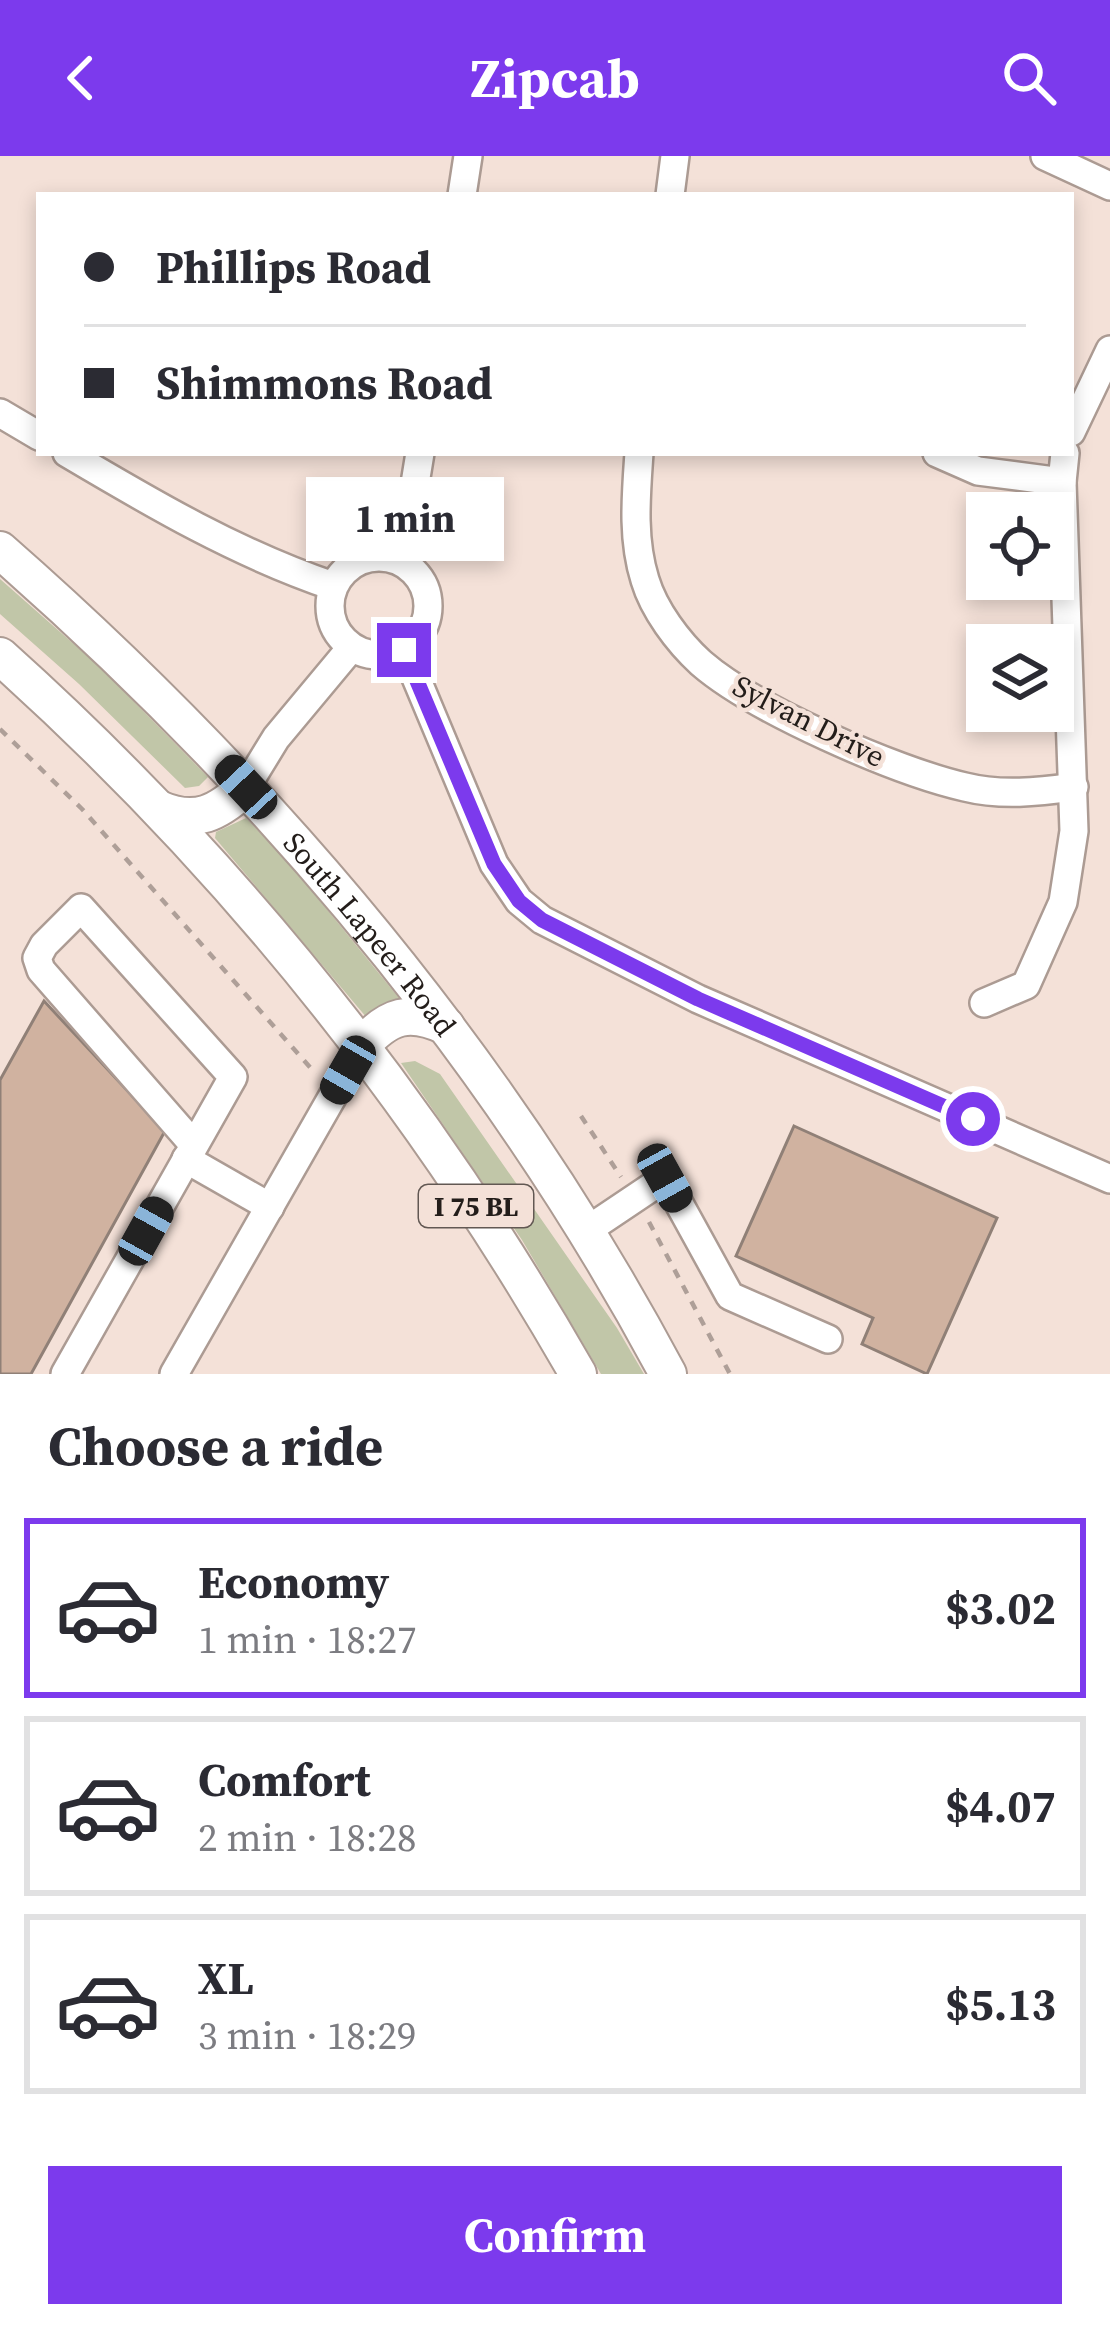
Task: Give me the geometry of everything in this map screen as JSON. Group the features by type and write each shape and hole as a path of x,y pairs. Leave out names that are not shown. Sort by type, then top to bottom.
{"main road":[{"name":"South Lapeer Road","path":"0,550 156,693 356,910 446,1026 586,1231 668,1374"},
{"name":"I 75 BL","path":"0,656 159,809 233,889 362,1045 515,1266 578,1374"},
{"path":"159,809 177,817 206,816 246,787"},
{"path":"362,1045 390,1018 408,1014 446,1026"}],"street":[{"path":"462,192 468,156"},
{"path":"670,192 675,156"},
{"path":"1045,156 1110,186"},
{"path":"1074,426 1110,350"},
{"path":"0,413 36,434"},
{"path":"73,456 236,547 333,586"},
{"path":"394,558 412,502 420,456"},
{"name":"Sylvan Drive","path":"639,456 635,534 645,584 677,639 704,665 766,705 906,769 965,788 1000,793 1074,787"},
{"path":"944,456 978,471 1063,467 1074,787 1072,864 1063,902 1026,985 984,1003"},
{"path":"371,556 394,558 418,574 429,603 422,631 404,650 377,656 351,648 336,632 328,609 333,586 349,565 371,556"},
{"path":"246,787 276,738 351,648"},
{"path":"404,650 494,864 519,901 542,920 698,999 1110,1179"},
{"path":"65,1374 190,1152 232,1077 81,908 44,945 38,958 41,970 190,1152 270,1207"},
{"path":"174,1374 362,1045"},
{"path":"586,1231 665,1178 730,1296 828,1339"}],"path":[{"path":"0,729 82,808 320,1077"},
{"path":"581,1116 635,1198 730,1374"}],"green space":[{"path":"0,579 101,668 208,777 199,786 185,788 0,614"},
{"path":"246,818 291,865 398,1002 367,1018 215,838 216,832"},
{"path":"415,1061 440,1074 644,1374 601,1374 522,1240 401,1063"}],"building":[{"path":"44,1001 165,1131 31,1374 0,1374 0,1080"},
{"path":"794,1126 997,1218 927,1374 862,1344 873,1318 736,1256"}],"route":[{"path":"404,650 494,864 519,901 542,920 698,999 973,1119"}]}
